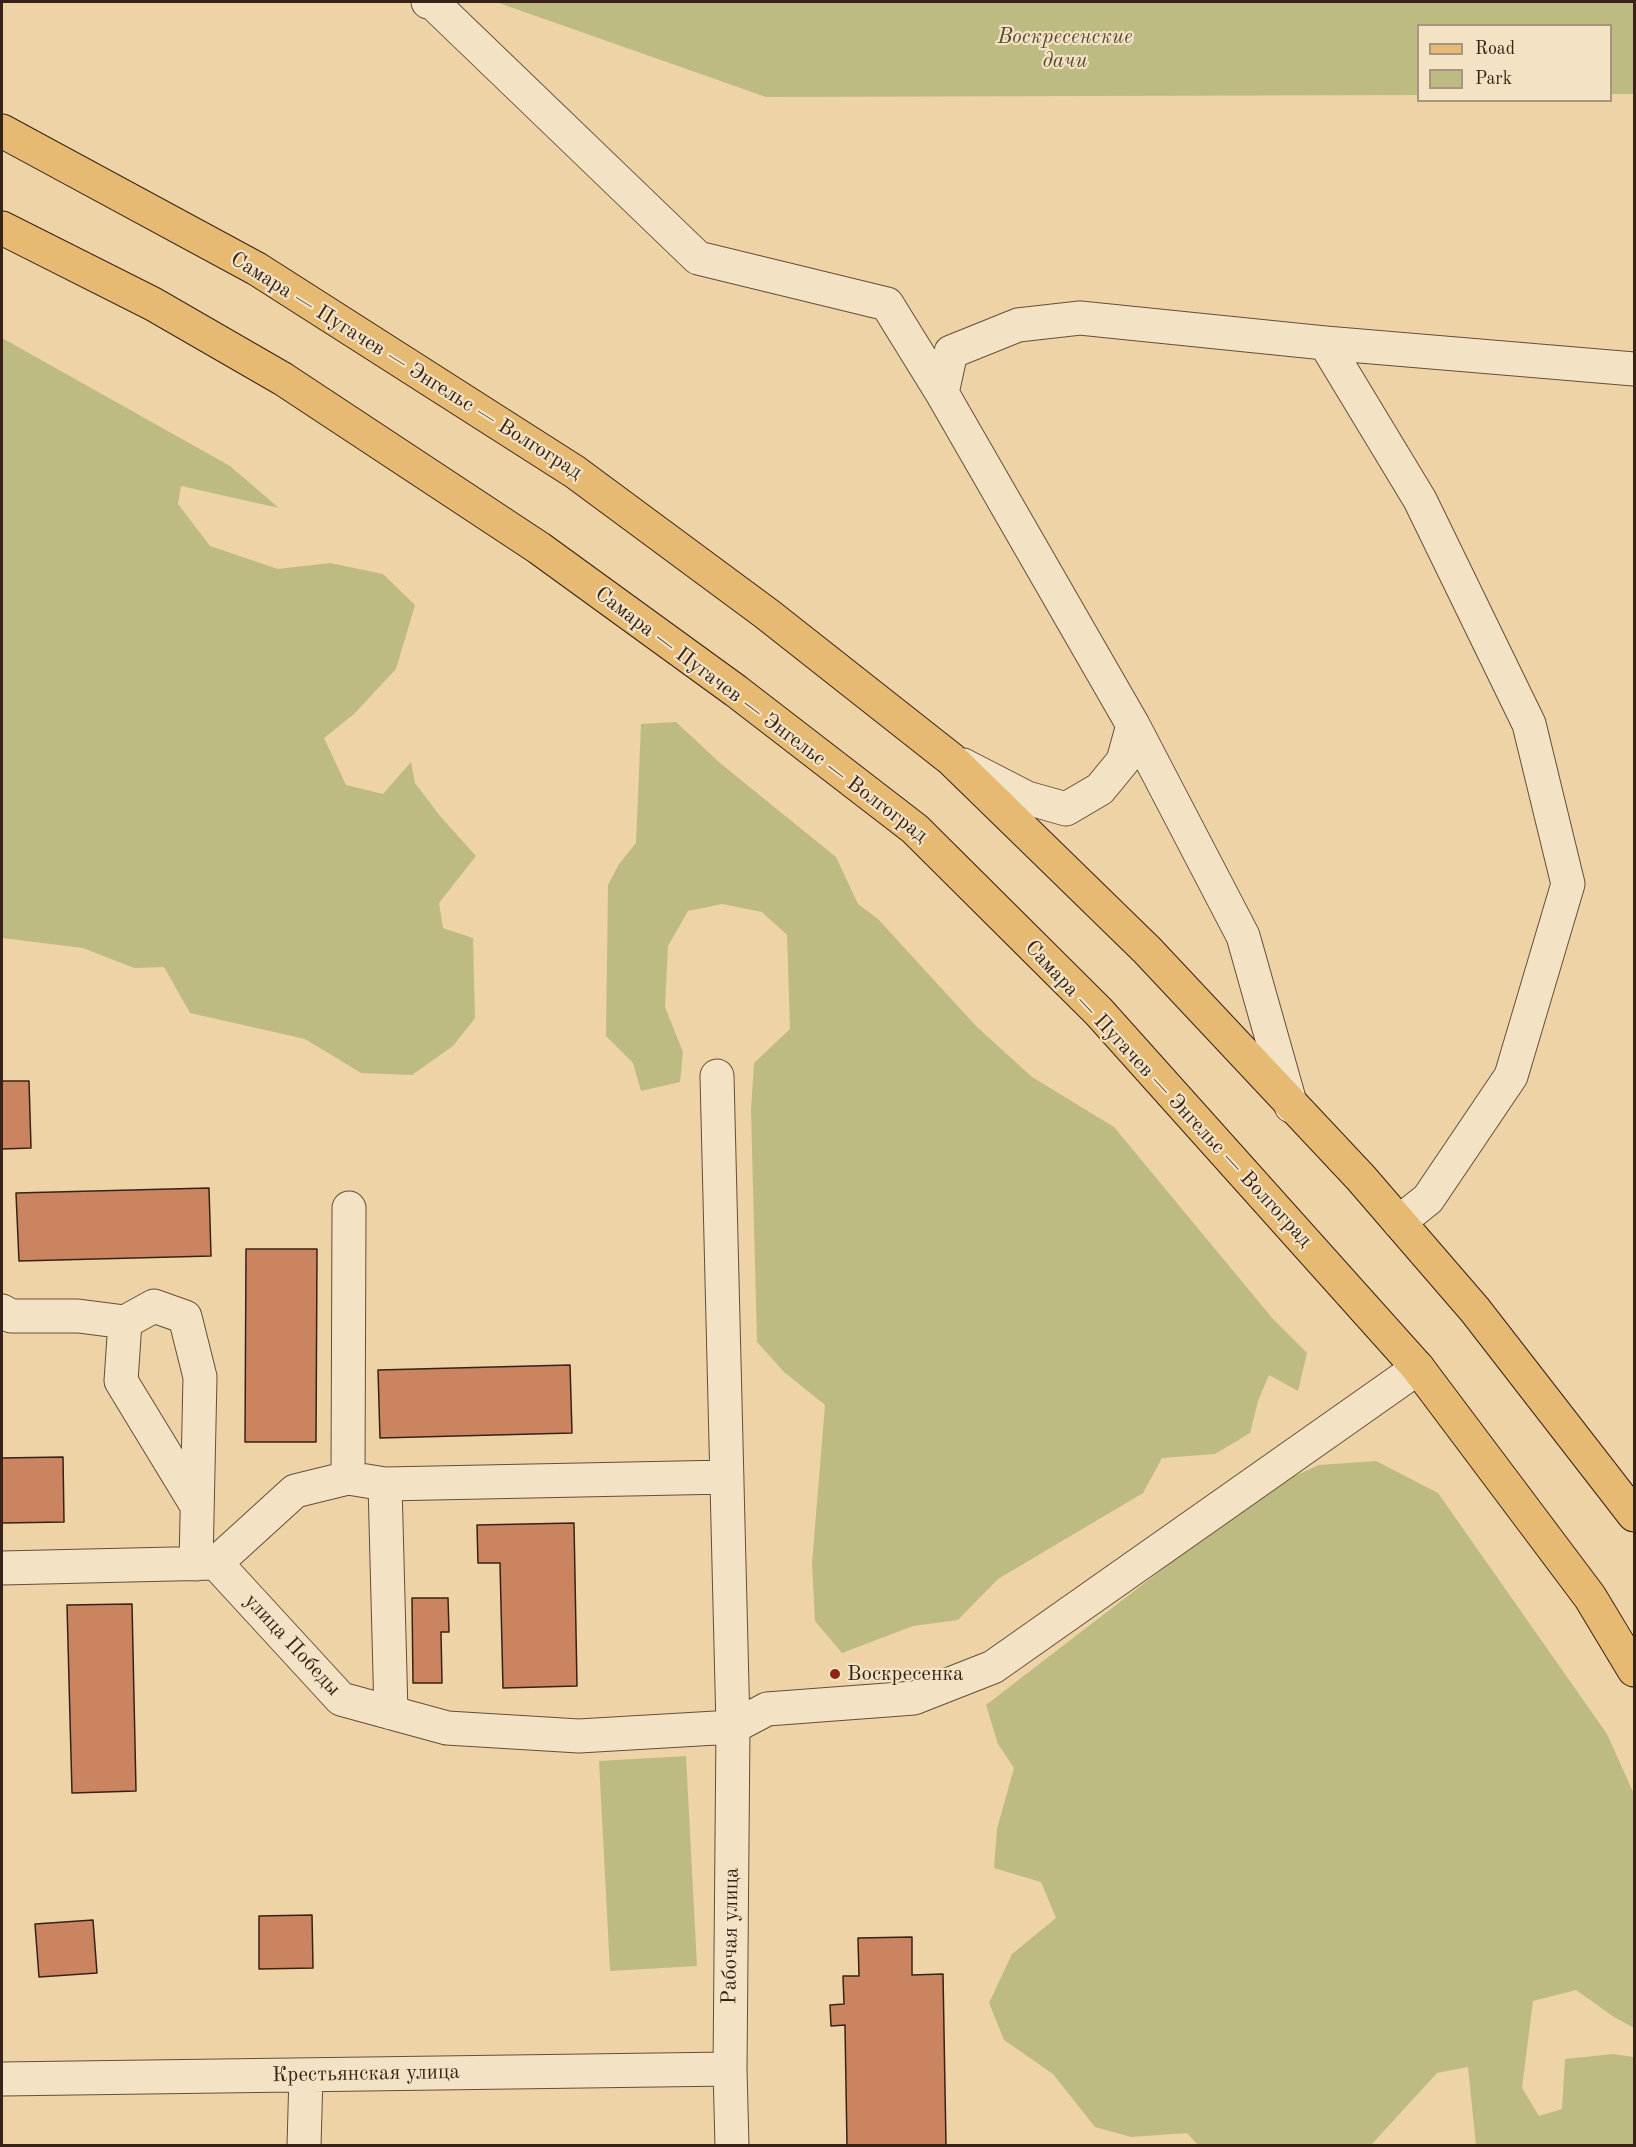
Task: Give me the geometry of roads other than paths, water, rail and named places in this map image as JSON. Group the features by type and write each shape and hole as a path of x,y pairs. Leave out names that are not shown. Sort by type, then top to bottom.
{"main road":[{"name":"Самара — Пугачев — Энгельс — Волгоград","path":"2,131 257,269 575,472 767,614 951,759 1147,950 1361,1178 1475,1310 1635,1515"},
{"name":"Самара — Пугачев — Энгельс — Волгоград","path":"2,228 153,304 293,386 539,548 736,691 915,829 1099,1012 1418,1368 1590,1597 1635,1670"}],"street":[{"path":"428,2 432,2 698,258 887,304 942,393 1133,725 1243,936 1292,1106"},
{"path":"942,393 951,352 1018,325 1080,318 1325,343 1635,369"},
{"path":"1325,343 1420,500 1529,724 1568,884 1511,1076 1428,1199 1398,1221"},
{"path":"951,759 1027,798 1066,810 1100,789 1123,761 1133,725"},
{"name":"Рабочая улица","path":"717,1076 733,1727 730,2069 732,2145"},
{"path":"348,1478 349,1208"},
{"path":"2,1311 11,1316 78,1316 125,1322 154,1306 185,1317 200,1377 197,1506 206,1564"},
{"path":"125,1322 121,1381 197,1506"},
{"path":"733,1727 767,1709 914,1698 993,1667 1418,1368"},
{"path":"2,1568 206,1564 295,1491 348,1478 385,1484 727,1477"},
{"path":"385,1484 391,1713"},
{"name":"улица Победы","path":"206,1564 341,1700 447,1728 579,1736 733,1727"},
{"name":"Крестьянская улица","path":"2,2079 730,2069"},
{"path":"304,2145 306,2074"}],"place":[{"name":"Воскресенка","path":"835,1674"}],"park label":[{"name":"Воскресенские дачи","path":"1065,49"}]}
